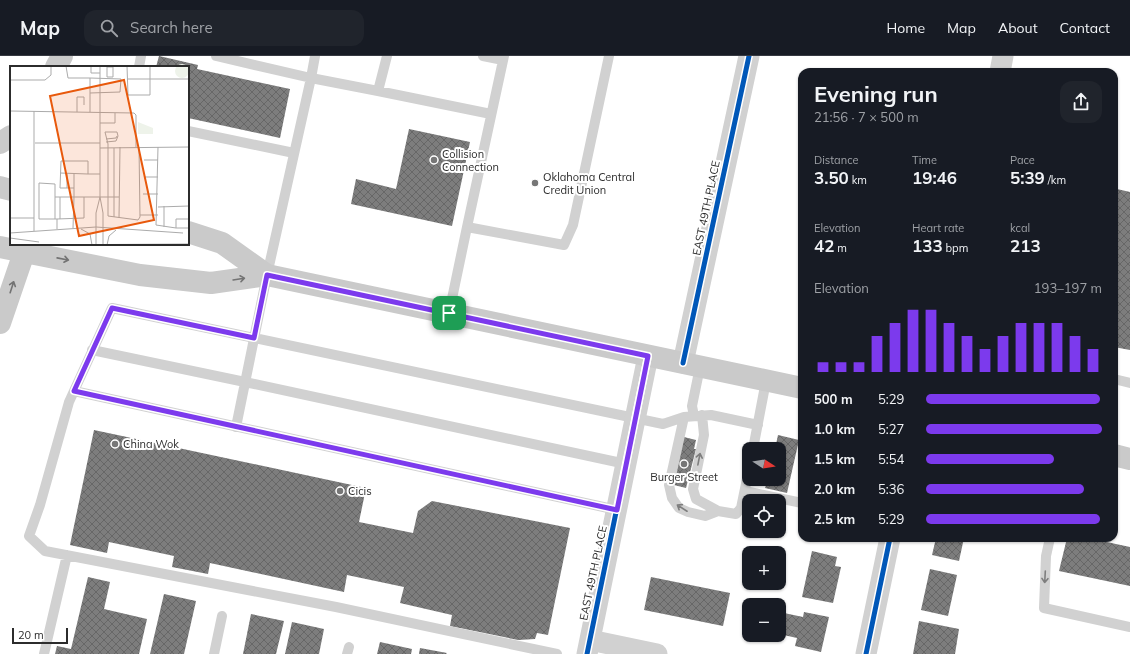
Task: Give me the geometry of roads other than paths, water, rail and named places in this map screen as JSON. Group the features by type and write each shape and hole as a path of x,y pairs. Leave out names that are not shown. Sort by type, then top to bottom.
{"main road":[{"path":"57,66 62,56"},
{"path":"63,66 65,56"},
{"path":"0,142 10,137"},
{"path":"0,187 10,190"},
{"path":"189,232 222,243 267,275"},
{"path":"0,246 26,248 140,275 211,283 267,275 798,387"},
{"path":"0,323 26,248"},
{"path":"1118,457 1130,459"}],"street":[{"name":"EAST 49TH PLACE","path":"692,365 749,56"},
{"path":"1001,68 1004,56"},
{"name":"EAST 49TH PLACE","path":"588,647 648,356"},
{"path":"866,654 889,542"},
{"path":"588,647 657,654"}],"lane":[{"path":"139,66 141,56"},
{"path":"216,56 311,78 491,114"},
{"path":"236,427 267,275 315,56"},
{"path":"378,91 387,56"},
{"path":"449,313 504,58 483,56"},
{"path":"467,227 564,245 573,225 610,56"},
{"path":"189,132 294,153"},
{"path":"557,654 336,607 45,551 29,536 40,506 69,402 112,308 663,424 693,416 711,415 758,425"},
{"path":"92,350 626,464"},
{"path":"692,365 693,416 704,435 693,495 696,499 718,511 736,514 739,512 746,486"},
{"path":"754,442 766,380"},
{"path":"1118,380 1130,383"},
{"path":"74,391 617,510"},
{"path":"693,416 669,485 672,498 679,508 688,512 705,516 718,511"},
{"path":"745,492 798,502"},
{"path":"1049,542 1046,556 1044,608 1130,627"},
{"path":"44,654 67,555"},
{"path":"214,654 222,616"}],"place":[{"name":"Collision Connection","path":"434,160"},
{"name":"Oklahoma Central Credit Union","path":"535,183"},
{"name":"China Wok","path":"115,444"},
{"name":"Burger Street","path":"684,464"},
{"name":"Cicis","path":"340,491"}]}
